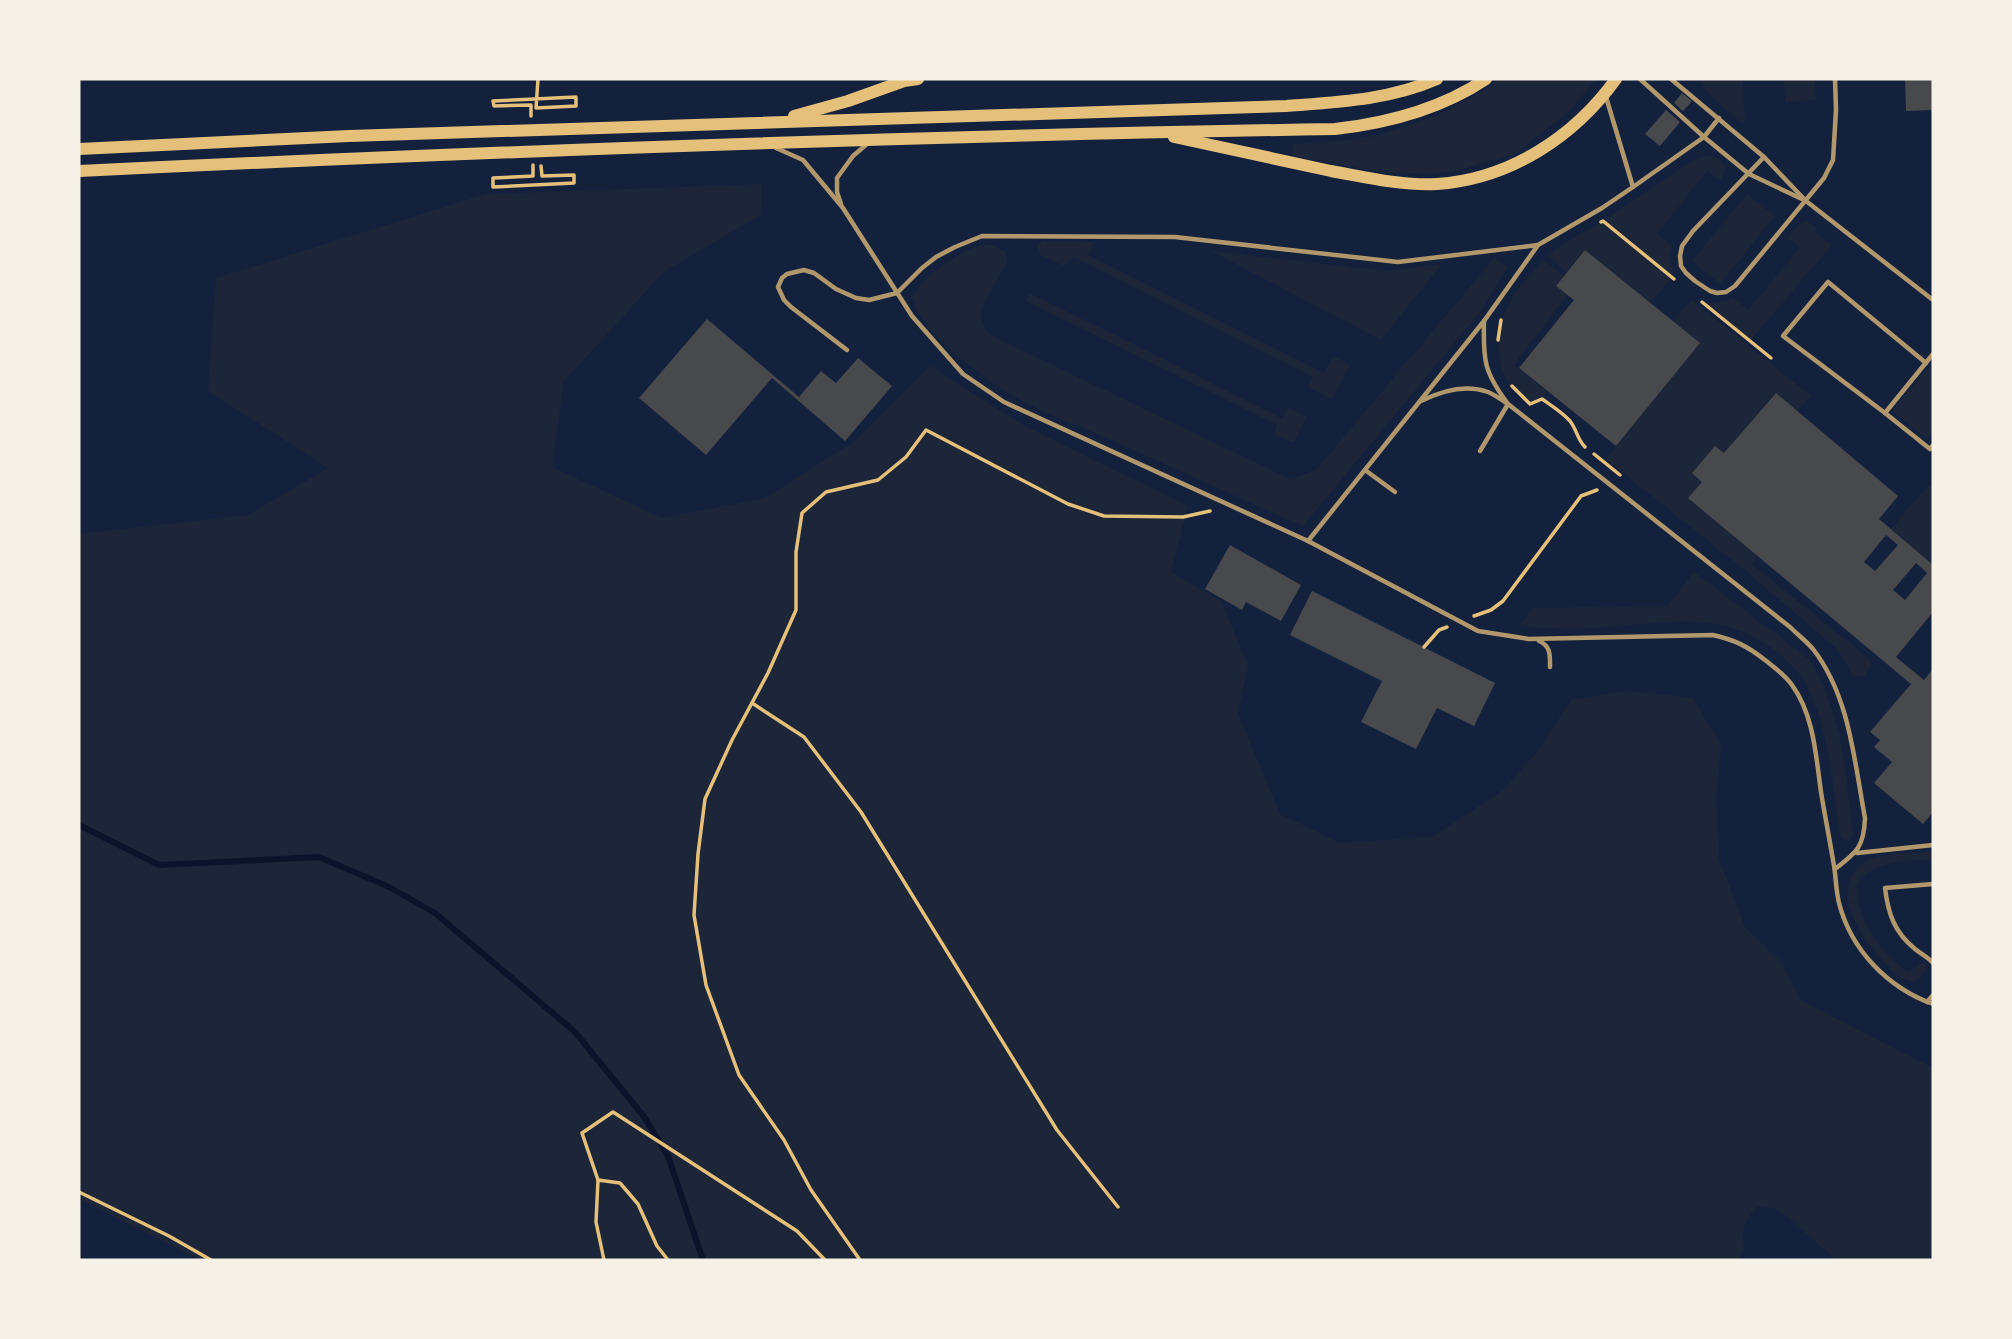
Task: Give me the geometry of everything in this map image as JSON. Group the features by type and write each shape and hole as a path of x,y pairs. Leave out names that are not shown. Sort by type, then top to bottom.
{"main road":[{"path":"774,122 918,79"},
{"path":"79,149 349,136 1286,106 1363,100 1402,92 1437,79"},
{"path":"79,171 540,150 1335,129 1366,126 1424,110 1486,79"},
{"path":"1152,132 1378,180 1434,184 1478,178 1519,162 1546,147 1566,133 1605,94 1616,79"}],"lane":[{"path":"1640,79 1749,174 1806,201"},
{"path":"1671,79 1763,157 1806,201 1933,300"},
{"path":"1763,157 1682,246 1681,266 1710,291 1726,292 1735,286 1825,178 1833,160 1835,79"},
{"path":"1605,94 1633,187"},
{"path":"847,350 784,300 779,287 782,278 804,270 814,273 836,289 856,298 869,300 897,293 936,257 982,236 1175,237 1398,262 1538,245 1633,187 1704,137 1719,118"},
{"path":"843,208 837,192 836,178 853,156 871,141"},
{"path":"767,144 803,160 843,208 912,316 963,374 1004,402 1308,541 1478,631 1535,639 1713,635 1735,640 1757,654 1783,674 1793,686 1808,718 1836,886 1842,912 1853,938 1863,953 1888,979 1930,1003 1933,995"},
{"path":"1308,541 1484,321 1538,245"},
{"path":"1926,363 1828,282 1783,336 1932,448"},
{"path":"1484,321 1485,363 1490,377 1508,404"},
{"path":"1885,413 1933,355"},
{"path":"1417,403 1443,391 1467,390 1488,392 1508,404 1790,627 1812,648 1833,680 1842,703 1865,818 1865,836 1856,853 1835,869"},
{"path":"1480,451 1508,404"},
{"path":"1366,470 1395,492"},
{"path":"1535,639 1545,644 1550,653 1550,667"},
{"path":"1856,853 1933,845"},
{"path":"1933,884 1885,888 1888,911 1895,925 1912,947 1933,962"}],"path":[{"path":"536,108 538,79"},
{"path":"1592,227 1603,221 1681,285"},
{"path":"1695,296 1771,358"},
{"path":"1497,346 1499,323 1503,316"},
{"path":"1507,380 1530,404 1542,399 1557,409 1569,420 1578,440 1626,479"},
{"path":"860,1260 811,1190 784,1140 739,1075 706,985 694,915 705,799 732,740 768,673 796,610 796,552 802,513 826,492 878,480 906,457 926,430 1068,504 1104,516 1183,517 1231,506"},
{"path":"1424,648 1439,630 1491,610 1503,601 1581,496 1598,489"},
{"path":"752,702 804,737 861,812 1057,1130 1118,1207"},
{"path":"604,1260 596,1222 598,1180 582,1133 613,1112 797,1231 825,1260"},
{"path":"598,1180 620,1183 638,1205 657,1246 668,1260"},
{"path":"79,1192 169,1236 211,1260"}],"shaded area":[{"path":"1501,79 1596,79 1568,112 1515,154 1455,171 1432,174 1380,172 1292,156 1293,144 1358,139 1414,124 1450,108"},
{"path":"1698,79 1742,79 1745,118 1742,123 1702,88 1704,84"},
{"path":"1784,79 1815,80 1816,100 1785,102"},
{"path":"1710,156 1719,159 1724,165 1723,176 1720,180 1707,171 1657,234 1672,245 1669,256 1675,280 1672,278 1650,302 1585,250 1566,272 1548,256 1694,160"},
{"path":"762,184 761,215 665,271 564,381 552,467 662,518 765,498 855,441 930,366 1023,425 1188,506 1171,572 1221,601 1248,665 1238,714 1280,814 1340,843 1432,837 1502,791 1538,751 1571,700 1626,691 1693,698 1721,745 1716,799 1719,859 1745,927 1783,964 1800,1000 1933,1068 1933,1253 1929,1260 1835,1260 1787,1216 1773,1208 1757,1207 1747,1219 1742,1234 1744,1248 1740,1260 201,1260 79,1199 79,534 248,515 328,468 208,391 216,278 486,194"},
{"path":"1747,194 1775,216 1720,284 1692,261"},
{"path":"1806,221 1817,228 1814,232 1832,245 1750,341 1703,302 1716,303 1734,298 1748,310 1800,248 1787,238 1796,227"},
{"path":"1042,241 1094,242 1088,255 1324,373 1333,356 1350,365 1332,399 1308,387 1313,377 1074,257 1064,266 1040,255 1037,245"},
{"path":"982,245 992,245 1005,251 1007,262 981,313 982,321 990,335 1290,479 1316,470 1494,258 1507,267 1480,312 1303,526 1036,408 1001,388 954,353 927,325 912,297 942,265 961,253"},
{"path":"1211,251 1388,271 1442,264 1381,340"},
{"path":"1544,260 1563,276 1556,286 1567,295 1514,365 1547,391 1540,400 1530,404 1512,387 1503,373 1498,344 1499,330 1508,305 1524,281"},
{"path":"1030,293 1282,418 1288,407 1307,417 1293,443 1274,434 1277,425 1026,301"},
{"path":"1692,300 1811,396 1797,411 1775,393 1724,453 1715,446 1693,473 1702,482 1689,498 1758,556 1752,564 1869,659 1871,666 1865,676 1854,677 1838,650 1746,571 1606,459 1700,343 1674,321"},
{"path":"1933,362 1933,432 1927,439 1892,411"},
{"path":"1929,485 1933,489 1933,565 1891,529"},
{"path":"1694,572 1809,659 1829,700 1841,744 1853,835 1850,840 1843,839 1840,834 1824,734 1812,696 1798,673 1769,646 1729,627 1699,622 1574,629 1519,625 1533,608 1667,606"},
{"path":"1933,851 1933,859 1902,861 1881,866 1864,876 1857,884 1860,909 1865,922 1889,956 1909,972 1923,962 1928,966 1918,980 1912,982 1895,973 1867,941 1853,915 1848,888 1851,876 1866,861 1894,854"}],"building":[{"path":"1905,79 1933,79 1933,110 1906,111"},
{"path":"1682,93 1692,101 1683,111 1674,103"},
{"path":"1666,110 1680,122 1660,146 1645,134"},
{"path":"1585,250 1700,343 1616,446 1519,368 1574,300 1556,286"},
{"path":"707,319 799,397 821,371 836,383 858,358 892,386 845,441 772,378 706,455 639,398"},
{"path":"1776,393 1898,496 1879,519 1933,565 1933,612 1896,657 1924,680 1933,669 1933,812 1923,824 1874,783 1892,762 1874,747 1880,740 1870,732 1911,684 1688,498 1702,482 1692,473 1715,446 1724,453","holes":["1886,535 1898,545 1875,571 1864,562","1916,563 1927,573 1905,600 1893,590"]},
{"path":"1230,545 1301,585 1281,621 1246,602 1242,610 1205,589"},
{"path":"1312,591 1495,683 1474,726 1437,708 1416,749 1361,722 1382,681 1290,635"}],"waterway":[{"path":"79,825 159,865 319,857 387,886 435,913 575,1032 645,1118 668,1156 703,1260"}]}
